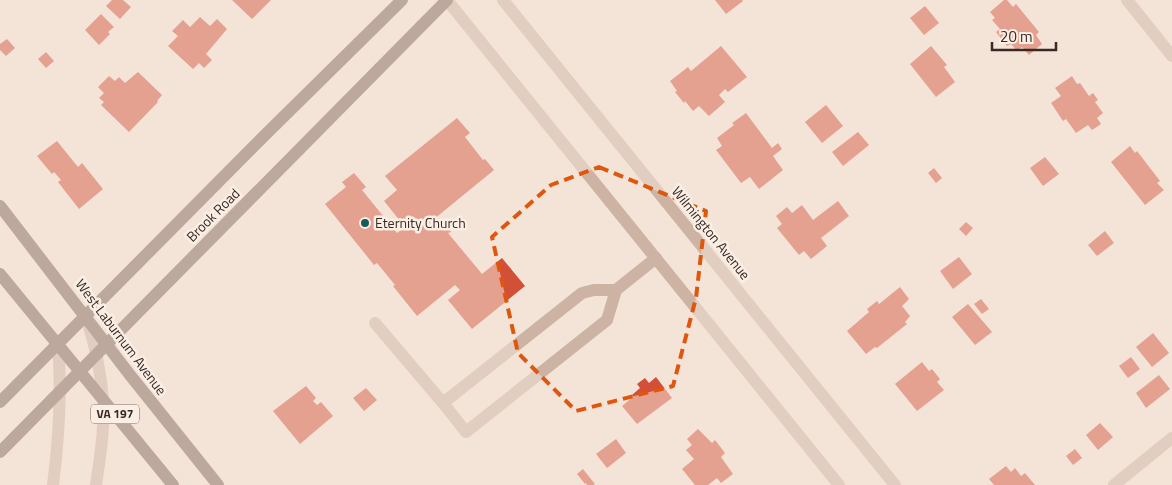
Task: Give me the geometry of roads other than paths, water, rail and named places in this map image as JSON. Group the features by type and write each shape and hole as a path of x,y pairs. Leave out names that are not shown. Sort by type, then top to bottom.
{"main road":[{"name":"Brook Road","path":"0,402 402,0"},
{"name":"Brook Road","path":"0,452 447,0"},
{"name":"West Laburnum Avenue","path":"0,206 218,485"},
{"name":"VA 197","path":"0,274 172,485"}],"street":[{"path":"447,0 839,485"},
{"name":"Wilmington Avenue","path":"503,0 895,485"},
{"path":"1127,0 1172,56"},
{"path":"375,323 466,432 607,320 616,290 656,258"},
{"path":"443,403 582,293 594,290 616,290"},
{"path":"85,316 96,356 103,400 102,434 96,485"},
{"path":"53,485 60,431 58,344"},
{"path":"1114,485 1172,438"}],"place":[{"name":"Eternity Church","path":"365,223"}]}
